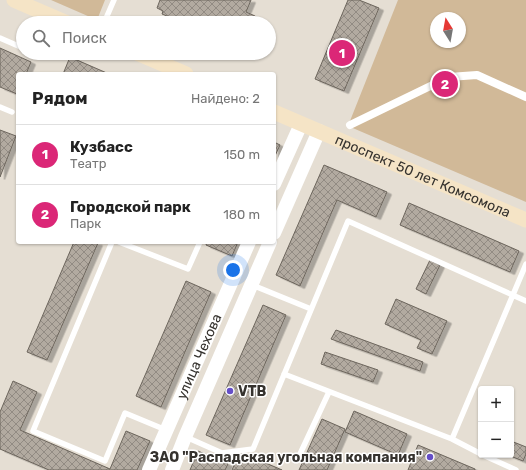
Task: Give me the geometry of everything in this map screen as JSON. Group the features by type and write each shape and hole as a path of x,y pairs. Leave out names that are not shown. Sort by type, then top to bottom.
{"main road":[{"path":"14,0 51,16"},
{"path":"153,60 181,72"},
{"name":"проспект 50 лет Комсомола","path":"276,113 526,220"},
{"name":"проспект 50 лет Комсомола","path":"319,131 330,128 526,209"}],"street":[{"path":"350,125 449,77 476,75 526,97"},
{"path":"276,180 301,124"},
{"path":"276,228 319,131"},
{"name":"улица Чехова","path":"149,470 248,244"},
{"name":"улица Чехова","path":"172,470 269,244"}],"lane":[{"path":"107,16 114,0"},
{"path":"0,38 16,45"},
{"path":"0,106 12,112"},
{"path":"185,437 222,453 253,449 348,221 526,301"},
{"path":"111,244 33,431 106,461 125,413 166,430"},
{"path":"124,244 188,269 199,244"},
{"path":"452,439 526,264"},
{"path":"251,285 311,309"},
{"path":"284,374 452,439 478,452"},
{"path":"300,454 329,392"},
{"path":"490,458 516,470"}],"shaded area":[{"path":"51,0 105,0 99,16 88,16"},
{"path":"398,0 526,0 526,202 348,126"}],"building":[{"path":"160,0 251,0 246,12 255,16 167,16 162,14 163,11 157,8"},
{"path":"348,0 359,0 379,8 344,91 315,79"},
{"path":"0,48 16,55 16,60 27,60 31,62 27,72 16,72 16,94 0,87"},
{"path":"69,60 77,60 104,72 64,72"},
{"path":"0,130 16,136 0,177"},
{"path":"276,143 280,145 276,154"},
{"path":"324,165 387,192 376,217 337,200 300,286 276,275"},
{"path":"409,203 519,251 510,272 400,225"},
{"path":"73,244 98,244 47,360 27,352"},
{"path":"206,244 237,244 232,256"},
{"path":"430,260 440,265 426,294 416,289"},
{"path":"186,281 211,292 161,407 136,396"},
{"path":"396,299 447,321 432,354 417,348 421,340 385,324"},
{"path":"263,305 286,315 230,445 206,435"},
{"path":"336,330 423,362 420,371 331,339"},
{"path":"325,352 378,370 373,382 321,364"},
{"path":"13,381 37,392 20,430 110,469 126,431 150,441 137,470 49,470 0,449 0,412"},
{"path":"354,411 407,434 398,455 345,432"},
{"path":"322,419 345,429 327,470 299,470"},
{"path":"514,442 526,447 526,454 523,461 514,457"},
{"name":"ЗАО \"Распадская угольная компания\"","path":"418,445 475,469 475,470 408,470"},
{"path":"198,451 228,464 225,470 190,470"},
{"path":"240,452 282,470 232,470"}],"place":[{"name":"Кузбасс","path":"342,53"},
{"name":"Городской парк","path":"445,84"},
{"name":"VTB","path":"230,391"},
{"name":"ЗАО \"Распадская угольная компания\"","path":"430,457"}]}
